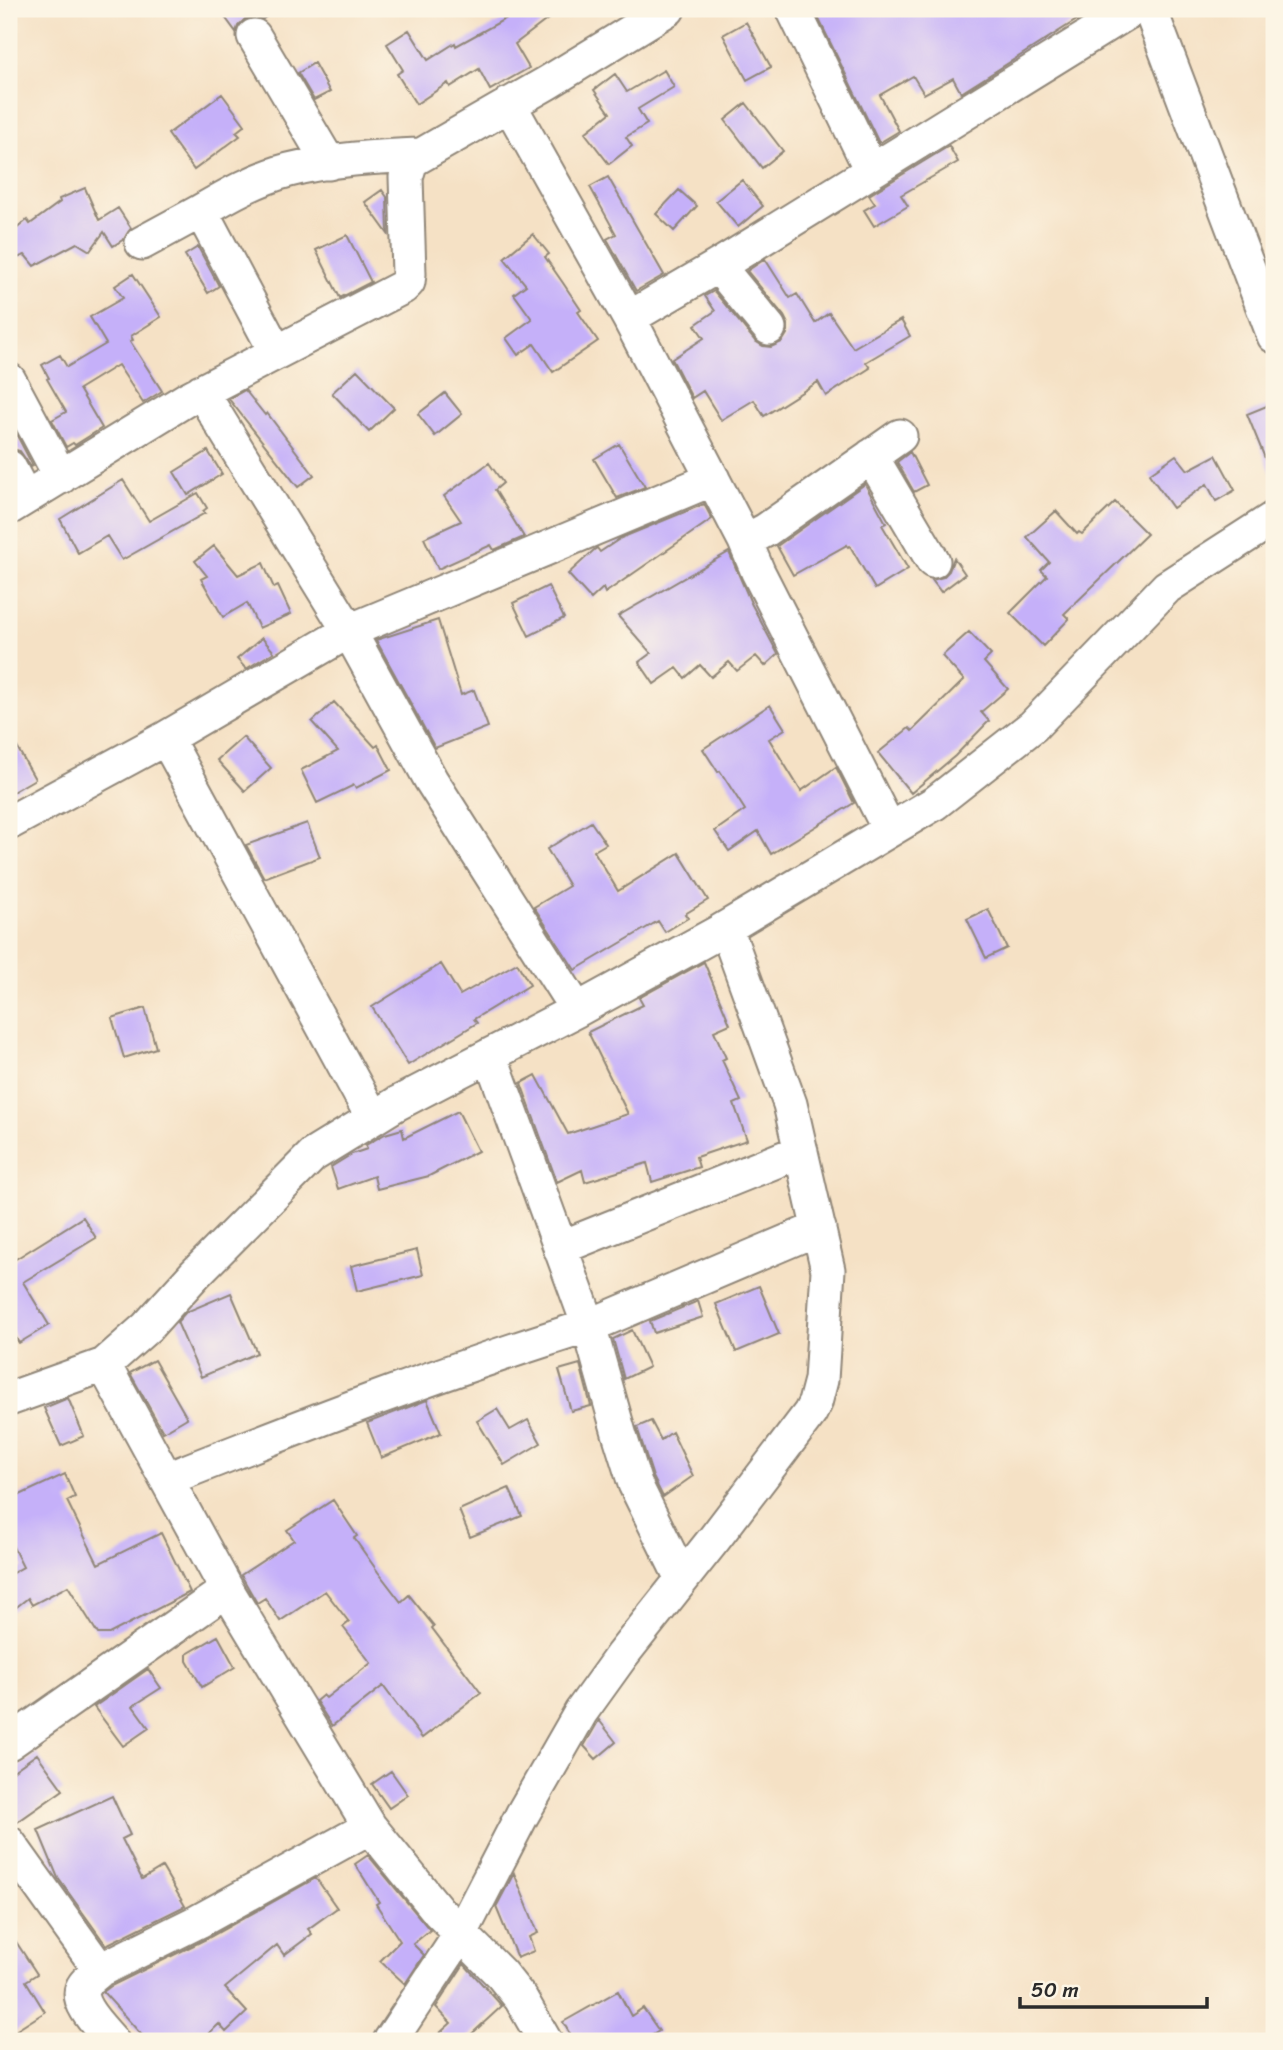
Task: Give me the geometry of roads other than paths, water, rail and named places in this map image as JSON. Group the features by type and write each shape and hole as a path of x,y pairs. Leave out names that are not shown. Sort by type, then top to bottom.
{"street":[{"path":"9,467 17,503 201,391 402,287 408,282 406,177 411,161 668,9"},
{"path":"793,9 871,170"},
{"path":"629,318 718,266 1133,9"},
{"path":"1150,9 1274,336"},
{"path":"254,36 329,163"},
{"path":"509,104 629,318 745,541 758,572 889,830"},
{"path":"142,243 233,192 287,170 354,158 418,155"},
{"path":"201,211 276,352"},
{"path":"718,266 769,328"},
{"path":"9,380 61,477"},
{"path":"201,391 349,631 431,780 577,1010"},
{"path":"745,541 766,530 900,436"},
{"path":"871,456 933,561"},
{"path":"9,823 166,738 349,631 713,479"},
{"path":"9,1399 104,1366 147,1327 313,1155 373,1118 726,928 935,803 1033,726 1167,587 1274,518"},
{"path":"166,738 373,1118"},
{"path":"390,2041 460,1935 522,1815 581,1712 815,1403 821,1380 828,1270 790,1104 726,928"},
{"path":"490,1055 589,1326 635,1484 682,1579"},
{"path":"560,1248 801,1152"},
{"path":"167,1479 351,1407 506,1351 589,1326 819,1228"},
{"path":"104,1366 227,1590 370,1827 439,1912 501,1974 545,2041"},
{"path":"9,1743 227,1590"},
{"path":"99,2037 81,1994 82,1987 100,1970 199,1921 370,1827"},
{"path":"9,1843 100,1970"}]}
